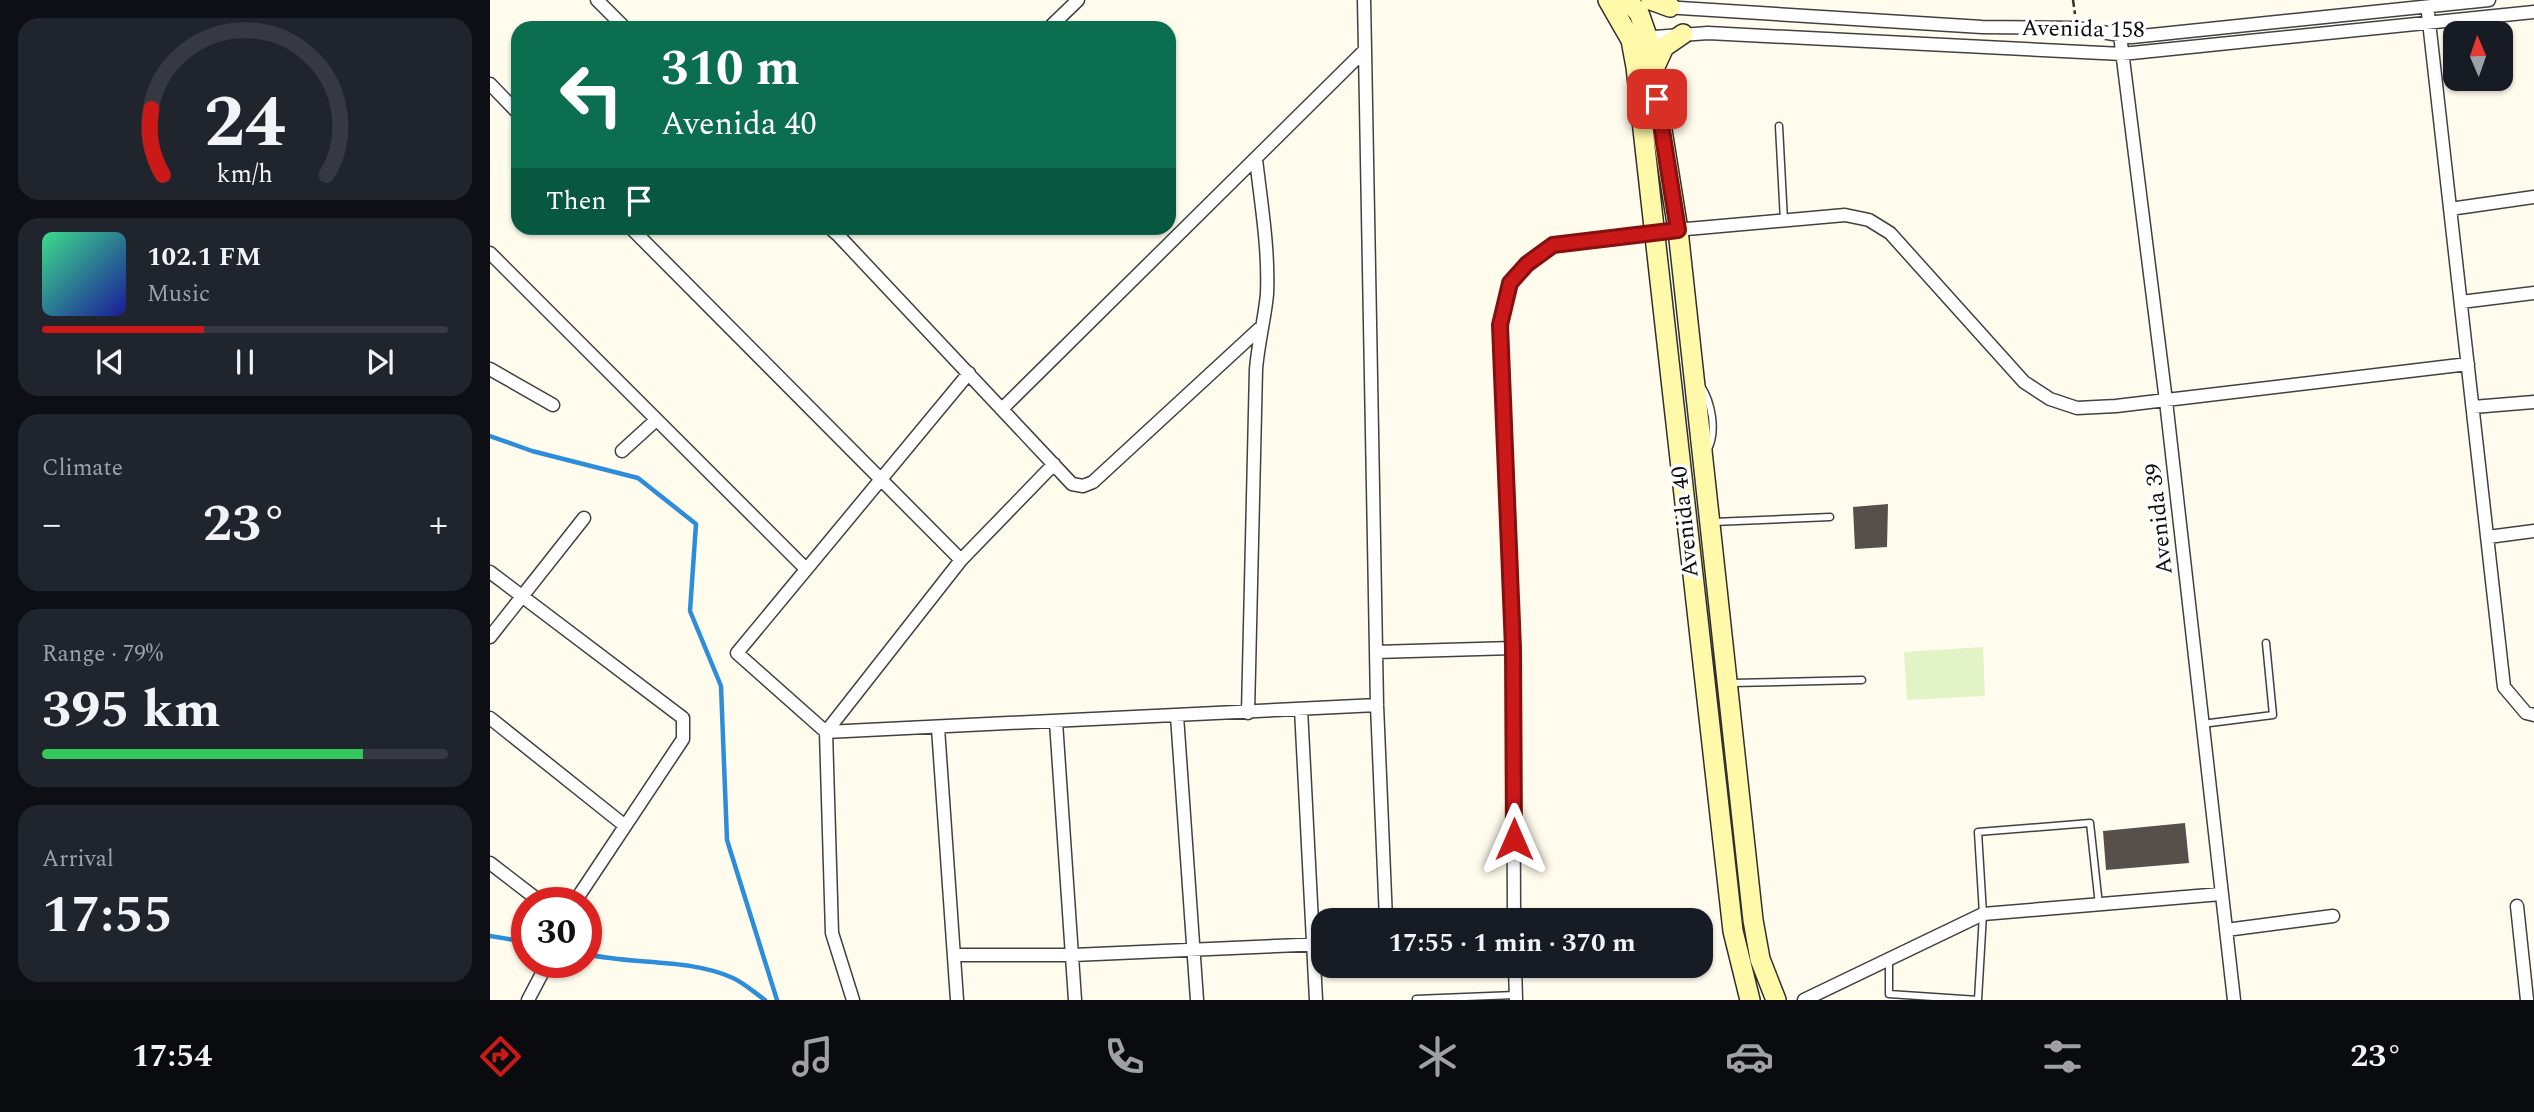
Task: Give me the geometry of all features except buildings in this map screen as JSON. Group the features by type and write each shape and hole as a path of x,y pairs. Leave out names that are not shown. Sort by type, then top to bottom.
{"street":[{"path":"597,0 618,21"},
{"path":"1056,21 1078,0"},
{"path":"1364,0 1377,705 1385,908"},
{"path":"1608,0 1635,9 1670,7 1923,24 2077,28 2132,37 2490,0"},
{"path":"2427,6 2504,687 2526,713 2534,715"},
{"name":"Avenida 158","path":"1639,38 1683,34 1781,36 2122,54 2429,21 2518,7 2534,12"},
{"path":"1635,9 1639,38"},
{"path":"1780,15 1781,36"},
{"path":"2301,19 2303,35"},
{"path":"1866,21 1866,40"},
{"path":"1923,24 1924,43"},
{"path":"2249,24 2252,41"},
{"path":"1982,27 1983,46"},
{"path":"1653,72 1664,47 1683,34"},
{"name":"Avenida 39","path":"2120,35 2166,401 2234,1000"},
{"name":"Avenida 40","path":"1639,38 1653,72 1678,230 1753,920 1760,959 1776,1000"},
{"name":"Avenida 40","path":"1639,38 1636,67 1653,232 1733,931 1750,1000"},
{"path":"1003,408 1365,50"},
{"path":"490,84 511,106"},
{"path":"1248,713 1259,329 1266,297 1266,257 1256,159"},
{"path":"2450,208 2534,197"},
{"path":"1514,908 1513,648 1500,325 1502,304 1510,283 1527,264 1553,245 1653,232 1845,215 1869,220 1890,233 2024,382 2050,399 2077,408 2166,401 2468,363"},
{"path":"638,235 961,560"},
{"path":"843,235 1072,484 1083,486 1093,482 1259,329"},
{"path":"490,253 655,421 806,569"},
{"path":"2461,302 2534,293"},
{"path":"490,369 553,405"},
{"path":"969,373 878,479 737,653 826,732 1377,705"},
{"path":"2473,407 2534,402"},
{"path":"622,451 655,421"},
{"path":"853,1000 832,933 826,732 961,560 1054,464"},
{"path":"490,637 584,518"},
{"path":"2488,537 2534,531"},
{"path":"490,572 683,718 683,739 584,887"},
{"path":"1376,652 1513,648"},
{"path":"1301,709 1315,908"},
{"path":"1177,716 1197,1000"},
{"path":"490,718 624,825"},
{"path":"1056,722 1075,1000"},
{"path":"938,728 957,1000"},
{"path":"490,863 521,887"},
{"path":"1804,1000 1983,914 2221,894"},
{"path":"2517,906 2526,1000"},
{"path":"2225,930 2333,916"},
{"path":"954,955 1073,955 1311,944"},
{"path":"528,1000 540,978"},
{"path":"1316,1000 1317,978"},
{"path":"1515,978 1515,997"}],"lane":[{"path":"1779,125 1784,221"},
{"path":"1708,522 1830,517"},
{"path":"2202,724 2273,715 2266,643"},
{"path":"1726,683 1862,680"},
{"path":"1889,960 1889,994 1978,1000 1983,914 1978,832 2090,823 2099,905"},
{"path":"1416,999 1515,997"}],"green space":[{"path":"1983,647 1985,696 1907,700 1904,652"}],"waterway":[{"path":"490,436 532,451 638,478 696,524 690,611 721,686 727,840 777,1000"},
{"path":"490,936 511,939"},
{"path":"602,957 698,967 737,980 765,1000"}],"route":[{"path":"1514,839 1513,648 1500,325 1502,304 1510,283 1527,264 1553,245 1678,230 1657,99"}]}
